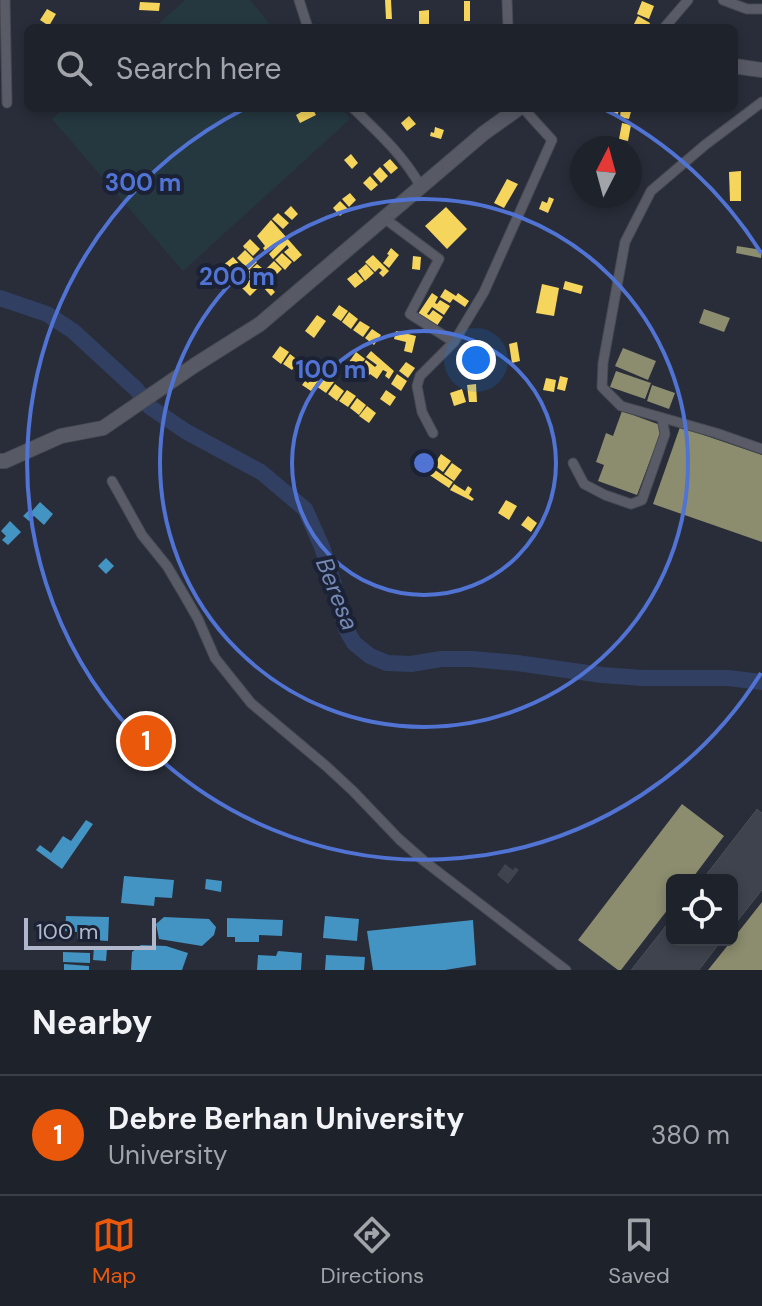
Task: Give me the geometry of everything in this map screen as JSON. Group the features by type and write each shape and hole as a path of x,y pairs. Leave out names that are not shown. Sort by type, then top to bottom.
{"main road":[{"path":"738,67 762,70"},
{"path":"2,462 61,436 103,428 260,324 484,133 515,112"}],"street":[{"path":"5,0 7,103"},
{"path":"299,0 307,24"},
{"path":"507,0 508,24"},
{"path":"667,24 688,0"},
{"path":"723,0 747,9 762,9"},
{"path":"762,102 651,191 625,242 603,363 602,387 621,406 762,449"},
{"path":"357,112 392,146 421,187"},
{"path":"433,433 422,412 417,386 420,376 454,342 484,292 552,140 525,112"},
{"path":"384,218 439,259 410,314 454,342"},
{"path":"573,463 584,484 631,504 642,500 665,434 662,418"},
{"path":"112,481 142,535 167,566 183,593 215,658 251,703 344,783 424,861 566,970"}],"shaded area":[{"path":"185,0 250,0 270,24 158,24"},
{"path":"60,112 344,112 350,119 183,271 52,119"}],"building: Homes":[{"path":"385,0 391,0 392,19 386,19"},
{"path":"464,1 470,1 470,21 464,21"},
{"path":"642,1 654,6 649,19 637,14"},
{"path":"140,2 160,3 159,11 139,10"},
{"path":"47,9 56,14 50,24 40,20"},
{"path":"429,10 429,24 419,24 419,11"},
{"path":"638,16 650,23 650,24 634,24"},
{"path":"314,112 316,115 300,123 296,115"},
{"path":"621,112 631,112 629,119 620,117"},
{"path":"409,116 416,124 407,131 401,123"},
{"path":"622,123 631,125 629,136 620,136"},
{"path":"435,127 444,130 441,139 430,136"},
{"path":"351,154 358,163 352,169 344,160"},
{"path":"390,159 398,168 391,174 383,165"},
{"path":"380,167 388,176 381,183 373,174"},
{"path":"741,171 741,201 730,201 729,172"},
{"path":"370,176 378,185 371,191 363,183"},
{"path":"507,179 518,184 504,208 494,203"},
{"path":"350,193 356,200 349,207 342,199"},
{"path":"549,197 554,199 548,213 539,209 542,201 547,203"},
{"path":"340,201 348,209 340,216 333,208"},
{"path":"291,206 298,214 292,220 284,213"},
{"path":"446,207 467,229 447,249 425,226"},
{"path":"278,213 289,223 283,229 272,219"},
{"path":"271,220 302,255 294,262 284,252 289,248 287,245 273,259 269,254 277,243 266,252 263,248 265,246 257,236"},
{"path":"250,239 260,249 253,256 243,246"},
{"path":"391,248 399,255 389,268 383,263"},
{"path":"245,250 257,262 249,270 237,258"},
{"path":"282,253 292,262 285,270 275,260"},
{"path":"373,255 389,271 383,277 379,273 382,270 379,268 375,272 365,262"},
{"path":"413,256 421,257 420,270 412,269"},
{"path":"233,257 242,267 230,277 221,267"},
{"path":"274,261 282,269 274,277 266,269"},
{"path":"257,264 262,268 243,284 234,276 243,268 247,273"},
{"path":"366,264 374,273 365,281 358,271"},
{"path":"264,270 272,279 267,283 275,292 271,296 255,278"},
{"path":"356,272 364,281 355,288 347,279"},
{"path":"252,277 260,286 250,296 242,288"},
{"path":"565,281 583,286 581,294 563,289"},
{"path":"542,284 559,288 554,316 536,313"},
{"path":"445,289 469,301 465,307 453,299 450,303 440,297"},
{"path":"432,293 438,297 435,303 440,300 450,306 444,315 432,307 427,314 433,310 443,317 436,327 418,314"},
{"path":"339,305 348,311 341,321 332,315"},
{"path":"349,312 358,319 351,329 342,322"},
{"path":"317,315 326,321 314,338 305,331"},
{"path":"360,321 370,327 363,337 353,330"},
{"path":"372,329 381,335 374,345 365,338"},
{"path":"396,331 416,336 412,353 404,351 406,342 394,339"},
{"path":"517,342 520,361 512,363 509,344"},
{"path":"280,346 289,352 281,364 272,357"},
{"path":"491,349 494,363 484,365 482,351"},
{"path":"371,351 394,371 389,379 383,370 377,379 359,370 366,360 375,367 377,365 366,357"},
{"path":"356,352 365,359 358,368 349,362"},
{"path":"290,354 299,361 292,370 283,364"},
{"path":"406,362 415,368 408,378 399,371"},
{"path":"314,368 323,374 311,391 302,385 311,380 307,377"},
{"path":"397,374 407,381 401,391 391,384"},
{"path":"324,376 334,382 326,393 316,386"},
{"path":"560,376 568,378 565,391 557,389"},
{"path":"546,378 556,380 554,392 543,390"},
{"path":"335,384 344,391 337,401 328,394"},
{"path":"476,384 477,402 469,402 467,385"},
{"path":"462,389 466,402 454,406 450,393"},
{"path":"347,390 356,396 348,407 339,401"},
{"path":"386,390 396,397 390,406 380,399"},
{"path":"357,398 366,405 359,415 350,408"},
{"path":"367,406 376,413 369,423 359,416"},
{"path":"441,454 451,461 443,472 434,465"},
{"path":"452,463 462,470 454,481 444,474"},
{"path":"432,468 453,482 449,488 428,474"},
{"path":"454,484 465,491 468,486 472,489 469,495 474,499 472,501 450,490"},
{"path":"506,500 517,506 509,520 498,513"},
{"path":"528,516 537,523 531,532 521,525"}],"building: Schools":[{"path":"40,502 53,514 44,525 34,516 29,521 23,516"},
{"path":"10,521 21,532 8,545 2,540 6,536 1,531"},
{"path":"106,558 114,566 106,574 98,566"},
{"path":"86,820 93,824 62,869 36,850 40,845 51,853 63,836 71,841"},
{"path":"124,876 174,880 172,898 155,897 154,906 121,903"},
{"path":"206,879 222,881 221,892 205,889"},
{"path":"66,916 109,917 108,941 77,939 77,932 65,931"},
{"path":"325,916 359,919 357,941 323,938"},
{"path":"164,917 209,919 216,927 214,935 202,946 159,939 156,924"},
{"path":"227,918 283,920 282,936 259,935 259,942 235,942 235,937 227,937"},
{"path":"473,920 476,965 445,970 373,970 367,931"},
{"path":"141,945 166,946 188,953 182,970 131,970 132,952"},
{"path":"94,947 107,949 106,961 93,960"},
{"path":"278,951 302,953 301,970 257,970 258,955 276,956"},
{"path":"63,952 90,953 90,963 63,962"},
{"path":"326,955 365,957 364,970 325,970"},
{"path":"64,964 89,966 89,970 64,970"}],"building: Industry":[{"path":"737,246 762,250 761,258 736,253"},
{"path":"704,309 730,318 724,332 699,323"},
{"path":"623,348 656,361 648,380 615,366"},
{"path":"616,371 651,383 645,399 610,387"},
{"path":"652,385 675,393 669,409 647,401"},
{"path":"622,411 663,426 637,495 598,481 604,465 596,462 606,433 613,436"},
{"path":"680,427 762,455 762,542 653,504"},
{"path":"682,804 724,836 696,874 666,874 666,912 621,970 578,940"},
{"path":"757,809 762,813 762,890 738,920 738,874 707,874"},
{"path":"762,902 762,970 708,970 727,946 738,946 738,932"},
{"path":"666,926 666,946 717,946 699,970 631,970"}],"building: Other":[{"path":"757,809 762,813 762,890 738,920 738,874 707,874"},
{"path":"505,864 519,870 508,884 497,875"},
{"path":"666,926 666,946 717,946 699,970 631,970"}],"waterway":[{"name":"Beresa","path":"0,298 47,314 73,331 136,389 150,407 185,431 261,472 305,509 322,547 346,629 354,643 370,656 387,663 471,659 602,675 728,678 762,682"}],"place":[{"name":"Debre Berhan University","path":"146,741"}]}
